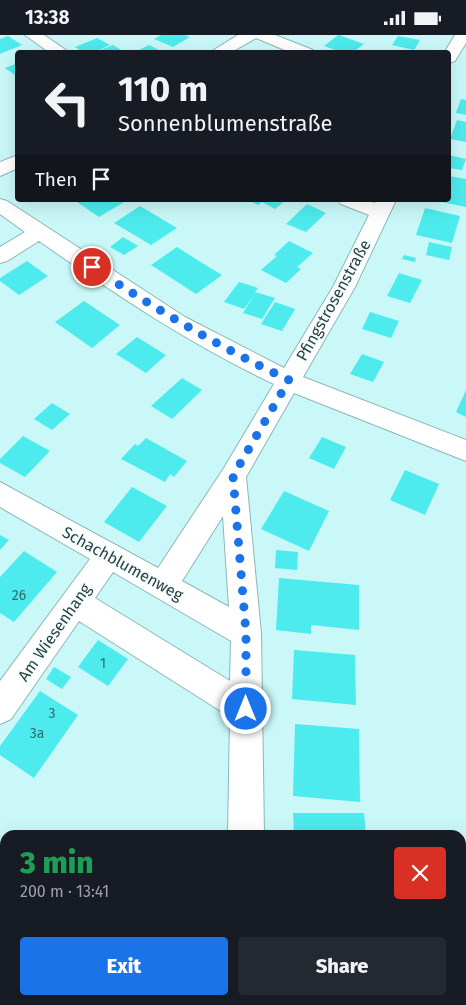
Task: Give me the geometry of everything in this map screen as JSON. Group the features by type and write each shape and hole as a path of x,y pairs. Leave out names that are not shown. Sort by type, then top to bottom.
{"street":[{"path":"33,35 57,50"},
{"path":"222,50 250,35"},
{"path":"261,35 300,50"},
{"path":"451,55 463,35"},
{"path":"451,63 466,67"},
{"path":"0,170 15,162"},
{"path":"360,202 383,206"},
{"path":"0,205 165,315 239,357 289,380 466,451"},
{"name":"Pfingstrosenstraße","path":"163,586 233,476 344,287 383,206"},
{"path":"0,256 40,232"},
{"path":"233,476 246,633 246,830"},
{"name":"Schachblumenweg","path":"0,493 246,633"},
{"name":"Am Wiesenhang","path":"0,708 108,556"},
{"path":"75,602 246,709"}],"building":[{"path":"161,35 185,35 190,37 173,47 154,39"},
{"path":"338,35 364,44 356,50 335,50 324,46"},
{"path":"8,36 22,45 0,54 0,39"},
{"path":"398,36 420,40 414,50 392,45"},
{"path":"97,38 110,45 99,50 80,50 75,47"},
{"path":"113,45 121,50 101,50"},
{"path":"149,45 159,50 139,50"},
{"path":"15,64 15,75 5,68"},
{"path":"461,99 466,100 466,115 456,113"},
{"path":"457,120 466,122 466,142 451,139"},
{"path":"451,155 466,159 462,170 451,168"},
{"path":"451,176 466,179 466,207 442,202 451,202"},
{"path":"77,202 124,202 99,217"},
{"path":"262,202 284,202 275,209"},
{"path":"307,204 326,213 306,232 286,224"},
{"path":"140,206 177,228 151,245 114,223"},
{"path":"425,208 460,216 452,243 416,235"},
{"path":"123,237 138,246 124,255 110,247"},
{"path":"289,241 313,253 297,267 301,269 286,283 261,270 277,256 274,255"},
{"path":"429,242 452,247 449,260 426,255"},
{"path":"177,247 222,275 196,294 151,265"},
{"path":"404,255 416,258 415,262 402,259"},
{"path":"27,261 48,276 19,295 0,281 0,278"},
{"path":"399,273 422,280 410,303 387,296"},
{"path":"239,282 258,288 255,292 275,298 262,319 243,313 254,295 244,309 224,302"},
{"path":"84,301 120,325 92,348 55,322"},
{"path":"275,302 295,309 282,331 261,324"},
{"path":"370,312 399,321 391,338 362,329"},
{"path":"137,337 166,355 146,373 116,354"},
{"path":"362,354 384,362 373,382 350,374"},
{"path":"182,378 202,390 172,419 151,406"},
{"path":"466,390 466,417 456,412"},
{"path":"52,403 70,414 52,430 34,419"},
{"path":"23,436 50,451 25,477 0,463 0,459"},
{"path":"322,437 346,447 334,469 309,458"},
{"path":"146,438 187,461 174,477 170,474 165,482 121,459 135,444 138,446"},
{"path":"405,470 439,484 425,515 390,500"},
{"path":"132,487 167,506 139,542 104,522"},
{"path":"284,491 329,511 309,551 261,529"},
{"path":"0,535 9,540 0,550"},
{"path":"276,550 298,552 297,570 275,568"},
{"path":"24,551 57,572 14,622 0,613 0,577"},
{"path":"279,578 359,585 359,630 311,625 311,634 276,630"},
{"path":"98,640 128,659 108,686 78,667"},
{"path":"294,650 355,655 356,705 292,699"},
{"path":"54,667 71,677 62,689 46,679"},
{"path":"40,691 78,715 34,778 0,755 0,746"},
{"path":"295,724 359,729 360,802 293,796"},
{"path":"293,813 364,813 366,830 294,830"}],"route":[{"path":"92,267 165,315 239,357 289,380 233,476 246,633 246,709"}]}
